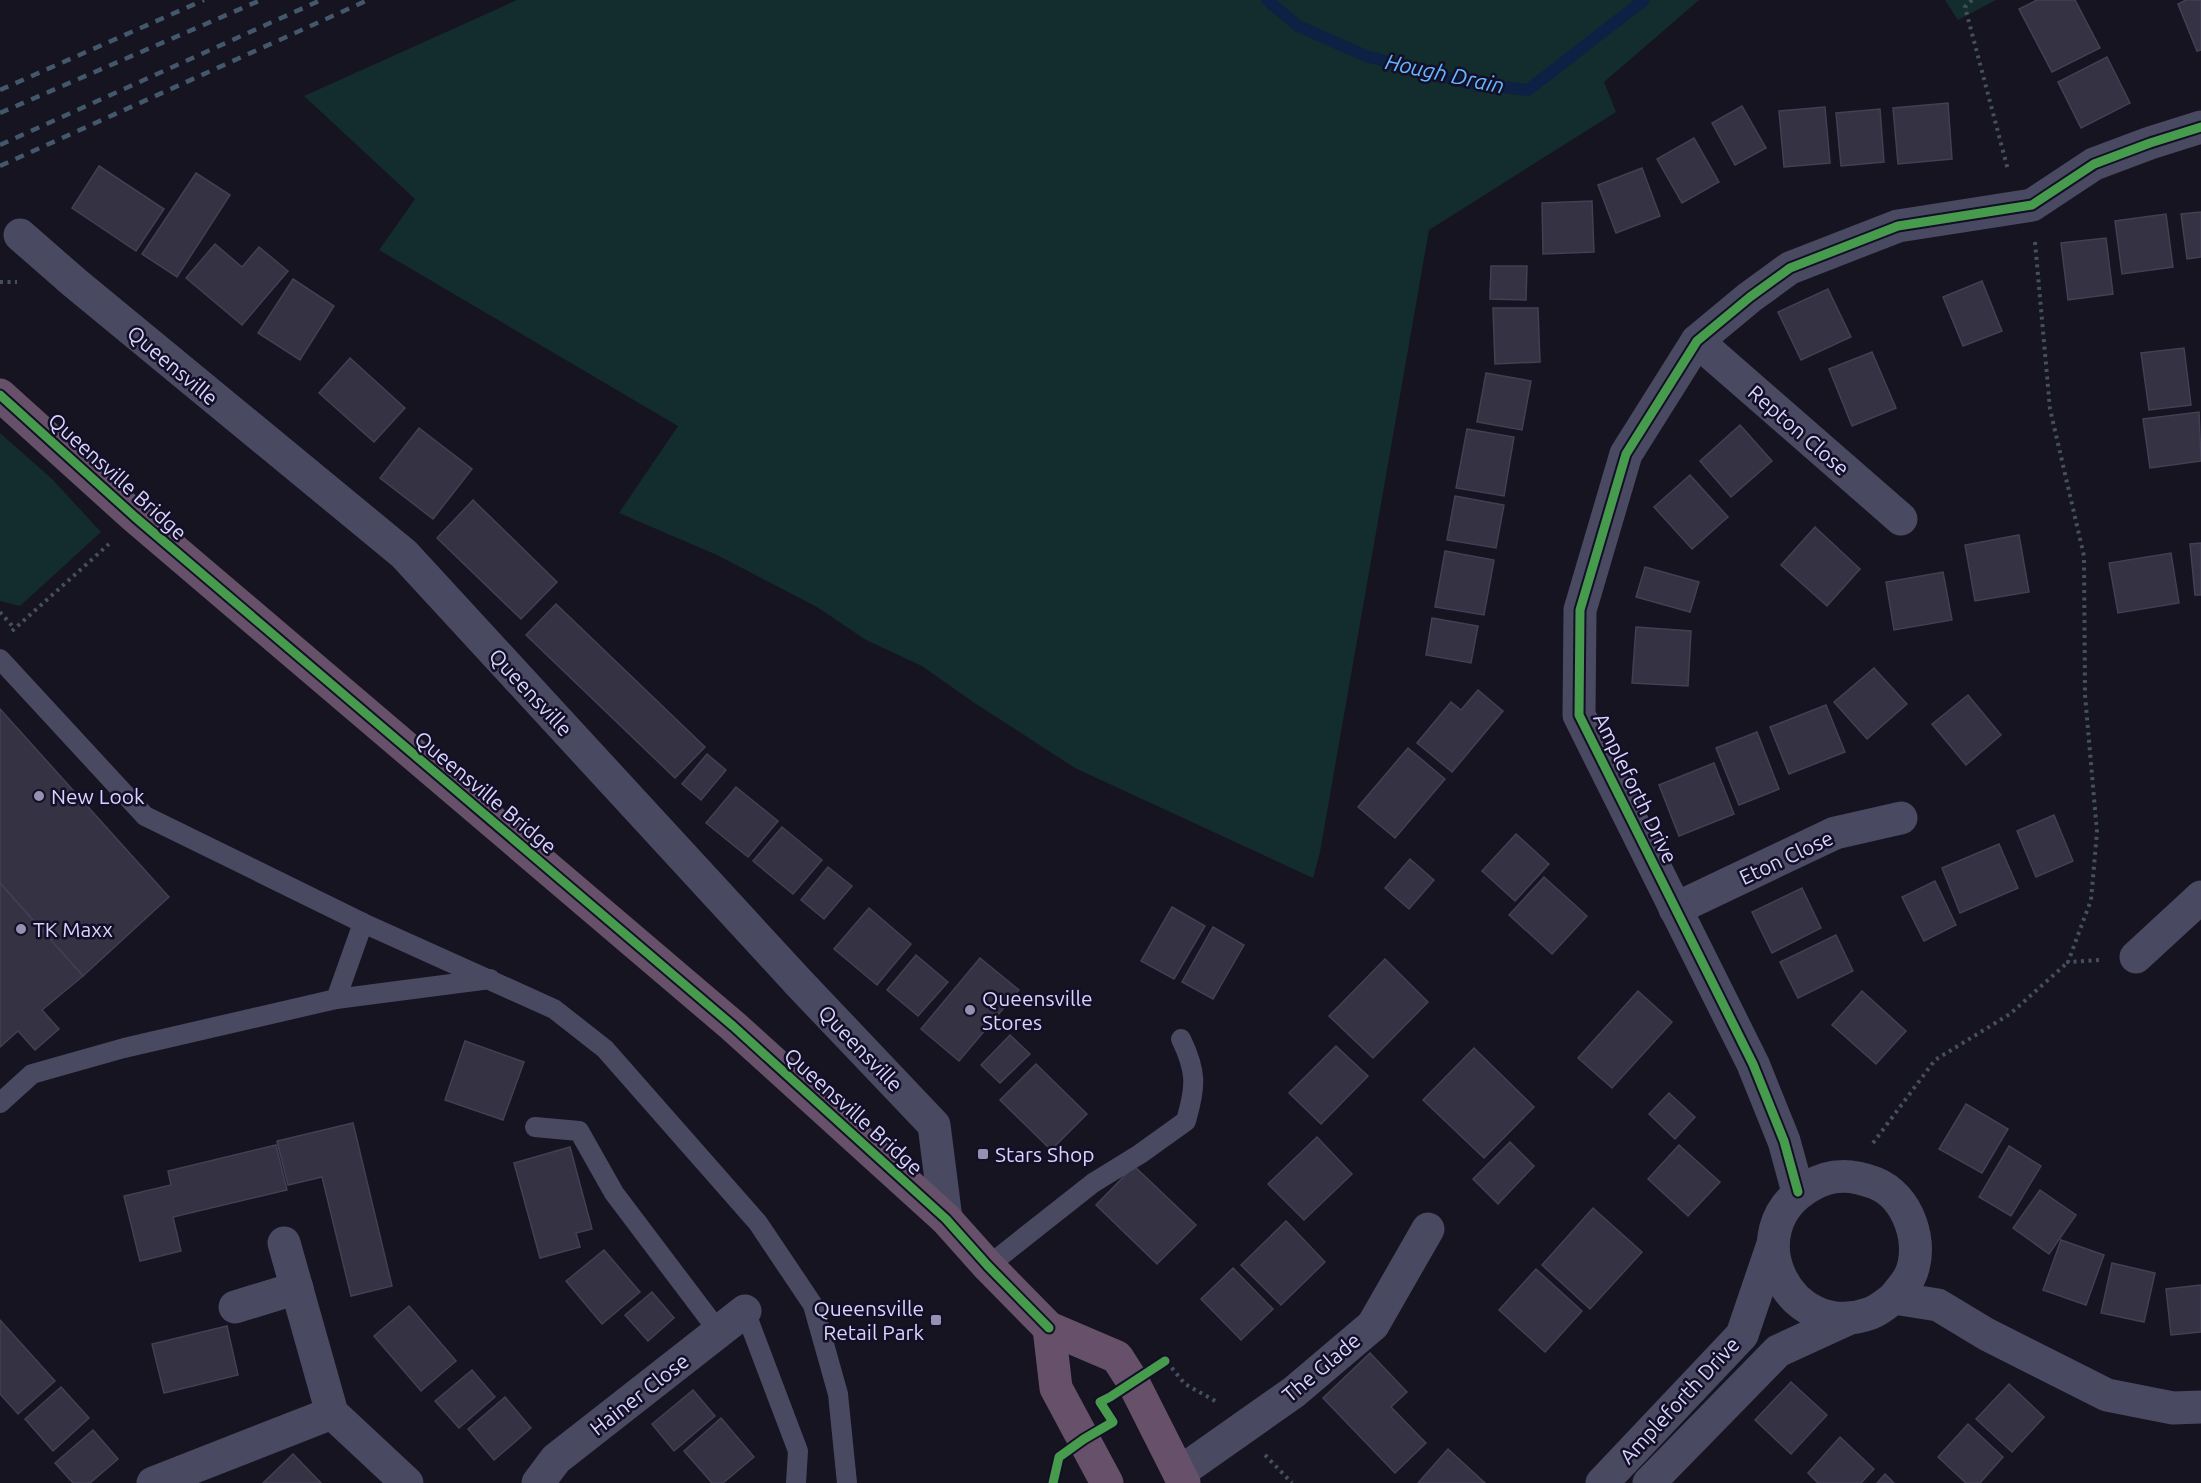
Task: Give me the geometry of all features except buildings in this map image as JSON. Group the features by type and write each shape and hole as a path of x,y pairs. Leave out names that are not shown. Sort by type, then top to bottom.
{"highway":[{"name":"Queensville Bridge","path":"0,395 135,517 732,1026 946,1219 1049,1328"},
{"path":"1107,1483 1056,1388 1049,1328 1117,1357 1133,1382 1182,1478"}],"street":[{"name":"Ampleforth Drive","path":"1798,1192 1784,1141 1753,1064 1579,715 1580,610 1626,454 1697,341 1750,297 1790,268 1898,226 2032,205 2094,164 2201,127"},
{"name":"Queensville","path":"20,235 404,554 800,984 934,1125 946,1219"},
{"name":"Repton Close","path":"1697,341 1901,519"},
{"name":"Eton Close","path":"1675,909 1835,833 1901,818"},
{"path":"2136,957 2201,897"},
{"name":"Ampleforth Drive","path":"1784,1141 1851,1176 1882,1186 1894,1194 1908,1215 1916,1245 1938,1305"},
{"name":"Ampleforth Drive","path":"1602,1483 1742,1335 1773,1244 1778,1220 1786,1205 1798,1192 1820,1180 1851,1176"},
{"name":"The Glade","path":"1182,1478 1294,1392 1373,1324 1428,1229"},
{"path":"284,1243 332,1413 407,1483"},
{"name":"Ampleforth Drive","path":"1773,1244 1774,1260 1782,1283 1797,1301 1812,1311 1826,1316 1850,1318"},
{"name":"Ampleforth Drive","path":"1649,1483 1778,1351 1850,1318 1872,1313 1894,1298 1910,1275 1916,1245"},
{"path":"235,1307 297,1288"},
{"path":"1894,1298 1938,1305 1986,1334 2107,1395 2173,1408 2201,1407"},
{"name":"Hainer Close","path":"538,1483 556,1459 745,1311"},
{"path":"153,1483 332,1413"}],"lane":[{"path":"0,659 145,816 363,922 554,1009 605,1049 758,1223 813,1305 838,1394 847,1483"},
{"path":"336,999 363,922"},
{"path":"0,1102 32,1074 124,1048 336,999 490,979"},
{"path":"988,1266 1093,1183 1140,1154 1186,1121 1195,1083 1190,1057 1181,1039"},
{"path":"535,1127 579,1131 614,1193 719,1332"},
{"path":"745,1311 798,1451 796,1483"}],"path":[{"path":"1851,1176 1874,1141 1935,1060 2010,1014 2068,962 2091,900 2097,832 2085,695 2084,556 2050,409 2032,205 2007,169 1965,7 1972,0"},
{"path":"0,612 14,628 117,536"},
{"path":"2068,962 2136,957"},
{"path":"1133,1382 1165,1361 1185,1384 1220,1403"},
{"path":"1260,1450 1292,1483"}],"green space":[{"path":"517,0 1699,0 1604,82 1616,112 1429,230 1320,852 1313,878 1075,768 922,666 866,640 817,607 717,555 619,513 678,426 379,250 415,199 304,96"},
{"path":"1945,0 1996,0 1958,20"},
{"path":"0,433 52,479 101,532 20,606 0,601"}],"waterway":[{"name":"Hough Drain","path":"1267,0 1298,26 1366,56 1464,82 1528,90 1644,0"}],"railway":[{"path":"0,90 204,0"},
{"path":"0,113 261,0"},
{"path":"0,145 321,0"},
{"path":"0,166 368,0"}],"cycle path":[{"path":"1798,1192 1784,1141 1753,1064 1579,715 1580,610 1626,454 1697,341 1750,297 1790,268 1898,226 2032,205 2094,164 2201,127"},
{"path":"0,395 135,517 733,1026 946,1219 1049,1328"},
{"path":"1053,1483 1059,1457 1113,1422 1100,1402 1165,1361"}],"place":[{"name":"New Look","path":"39,796"},
{"name":"TK Maxx","path":"21,929"},
{"name":"Queensville Stores","path":"970,1010"},
{"name":"Stars Shop","path":"983,1154"},
{"name":"Queensville Retail Park","path":"936,1320"}]}
